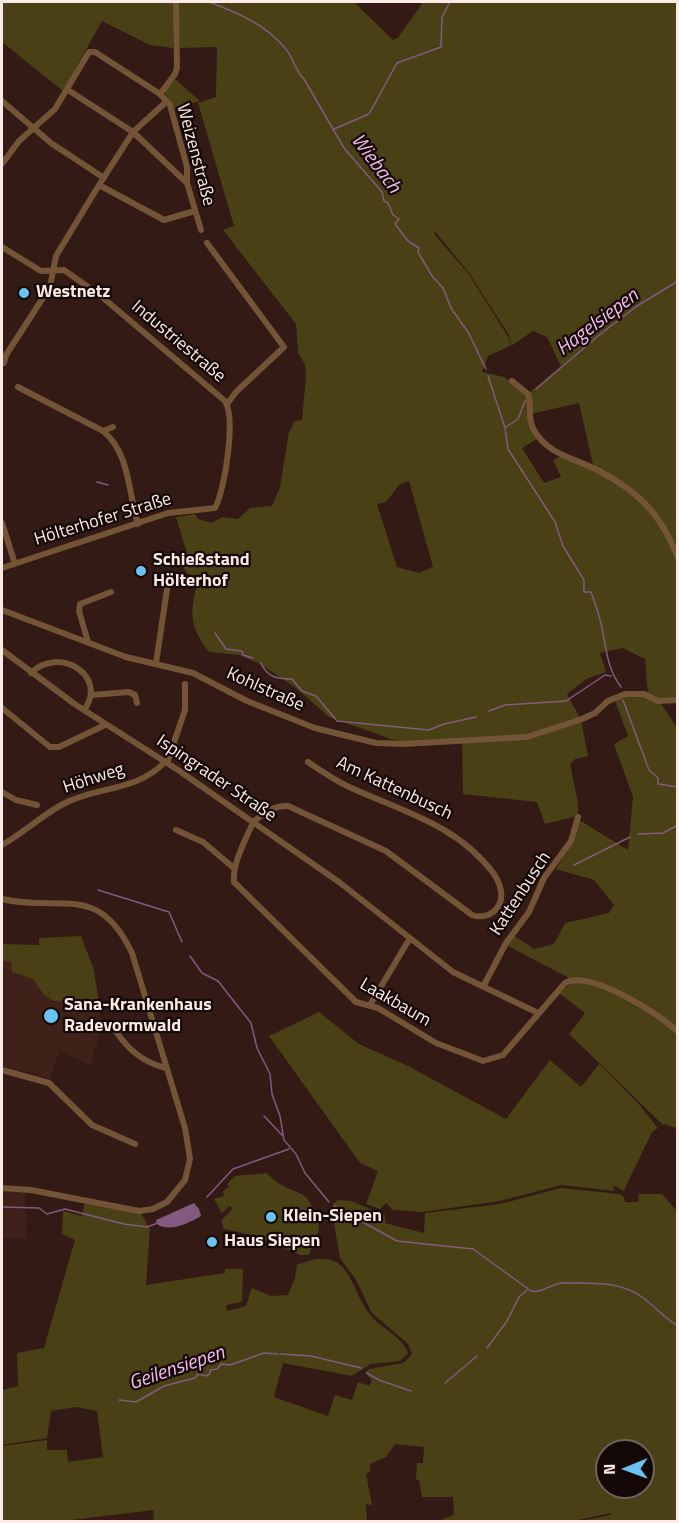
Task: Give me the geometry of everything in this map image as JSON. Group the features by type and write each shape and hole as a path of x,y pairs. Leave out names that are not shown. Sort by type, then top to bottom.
{"street":[{"path":"160,94 177,68 176,2"},
{"name":"Weizenstraße","path":"68,90 88,54 95,52 160,94 170,105 187,167 187,183 201,230"},
{"path":"2,164 14,147 55,109 68,90 134,132 187,183"},
{"path":"2,101 51,143 104,178"},
{"path":"4,363 6,355 50,287 56,256 99,185 134,132 166,102"},
{"path":"99,185 164,220 195,211"},
{"name":"Industriestraße","path":"2,247 41,271 64,270 102,297 228,404 236,392 284,347 207,243"},
{"path":"512,381 528,394 532,426 546,446 599,471 635,494 665,528 678,558"},
{"path":"18,387 103,431 114,441 124,459 131,501 138,524"},
{"name":"Hölterhofer Straße","path":"2,568 176,512 215,508 222,485 229,437 228,404"},
{"path":"103,431 113,427"},
{"path":"2,523 15,564"},
{"path":"156,663 169,576"},
{"path":"88,642 79,611 80,604 111,592"},
{"name":"Kohlstraße","path":"2,610 126,657 193,673 247,701 315,728 376,743 413,744 527,737 591,715 608,701 621,695 636,693 658,701 678,700"},
{"name":"Ispingrader Straße","path":"2,650 84,710 253,822 363,900 453,972 538,1013"},
{"path":"31,673 43,663 70,664 84,674 92,695 84,710"},
{"path":"166,763 185,711 185,684"},
{"path":"92,695 129,692 135,696 137,704"},
{"path":"2,708 50,747 59,747 99,730 105,724"},
{"name":"Am Kattenbusch","path":"253,822 276,807 288,806 386,851 468,914 480,917 496,909 501,898 500,885 476,851 441,827 344,785 308,762"},
{"name":"Höhweg","path":"2,845 63,804 119,788 147,776 166,763"},
{"path":"2,792 16,800 37,805"},
{"name":"Kattenbusch","path":"484,985 506,943 529,912 544,878 567,848 578,817"},
{"path":"235,870 253,822"},
{"name":"Laakbaum","path":"176,830 203,842 235,870 234,882 239,889 357,1002 370,1005 436,1043 483,1061 503,1055 538,1013"},
{"path":"2,899 76,904 99,911 122,933 132,953 185,1128 189,1152 185,1180 167,1202 149,1210 127,1210 32,1190 2,1188"},
{"path":"370,1005 410,938"},
{"path":"538,1013 565,983 581,980 614,992 655,1015 678,1032"},
{"path":"112,1025 136,1055 154,1065 166,1068"},
{"path":"2,1070 50,1083 92,1125 135,1144"}],"shaded area":[{"path":"2,2 175,2 173,48 150,45 102,21 63,91 2,42"},
{"path":"178,2 354,2 393,40 398,38 423,2 677,2 677,699 659,700 648,694 645,659 623,648 600,653 606,672 586,679 567,694 581,720 588,756 575,759 570,764 578,803 578,816 545,824 537,802 463,794 462,742 402,743 329,717 295,687 260,664 239,655 209,652 202,643 194,626 192,609 199,580 187,573 180,563 186,550 176,517 195,514 198,519 212,523 222,517 238,519 250,508 272,506 280,487 289,432 295,421 302,420 306,376 305,365 298,352 296,324 223,230 234,226 198,103 216,97 217,47 180,48","holes":["434,230 469,273 509,335 511,346 533,331 547,337 561,366 529,393 504,377 482,372 488,356 510,346 509,338 468,273 435,235","579,403 594,469 561,456 553,460 561,477 544,483 522,448 539,438 530,414","409,481 433,567 419,573 397,567 377,504 386,502 400,484"]},
{"path":"175,79 200,101 173,109 164,92"},
{"path":"636,694 660,702 677,728 677,1031 615,991 569,978 506,945 513,935 534,949 554,944 565,923 609,913 614,905 594,880 556,869 572,842 579,820 628,850 633,797 614,744 628,736 614,698"},
{"path":"81,936 94,970 99,1004 54,1001 44,995 33,979 12,972 11,962 2,961 2,944 39,945 39,938"},
{"name":"Sana-Krankenhaus Radevormwald","path":"2,961 11,962 13,972 33,979 44,995 54,1001 99,1004 102,1028 90,1065 60,1051 49,1078 2,1066"},
{"path":"574,981 616,994 654,1016 677,1033 677,1128 663,1125 569,1034 585,1013 559,993"},
{"path":"319,1012 359,1044 408,1066 506,1119 550,1060 581,1087 599,1064 637,1102 658,1128 652,1132 625,1192 613,1185 615,1191 561,1185 500,1201 422,1212 393,1210 386,1203 380,1209 366,1204 378,1171 360,1163 269,1036"},
{"name":"Klein-Siepen","path":"267,1173 280,1184 304,1196 316,1213 318,1231 309,1255 300,1255 256,1236 224,1229 221,1221 233,1208 229,1206 222,1213 214,1199 224,1196 223,1191 229,1187 227,1184 235,1176"},
{"path":"561,1188 619,1194 624,1197 625,1202 638,1202 639,1194 662,1194 677,1211 677,1521 579,1521 611,1515 611,1513 573,1521 439,1521 454,1515 453,1497 422,1497 419,1480 416,1480 417,1463 423,1463 424,1447 395,1444 386,1457 370,1464 370,1472 366,1474 372,1505 366,1504 367,1521 153,1521 154,1510 63,1521 2,1521 2,1446 47,1440 47,1450 67,1450 68,1462 103,1457 97,1411 76,1407 51,1411 47,1438 2,1445 2,1390 18,1386 17,1353 44,1348 75,1240 62,1234 63,1211 82,1216 85,1203 141,1213 150,1229 146,1285 225,1273 225,1269 243,1269 242,1302 226,1305 227,1311 246,1306 252,1288 271,1296 288,1295 295,1278 297,1265 315,1259 329,1259 339,1264 372,1317 402,1342 408,1353 400,1361 371,1364 352,1376 283,1363 274,1397 328,1416 335,1395 352,1400 358,1382 369,1386 372,1380 365,1373 369,1369 403,1363 412,1354 408,1344 372,1313 356,1280 340,1258 332,1212 333,1204 339,1200 351,1201 385,1215 385,1223 424,1233 425,1213 500,1204"},
{"path":"2,1190 25,1192 26,1239 2,1238"},
{"path":"194,1203 201,1216 173,1227 167,1228 157,1224 156,1220"}],"waterway":[{"name":"Wiebach","path":"209,2 241,15 260,26 288,52 344,148 382,192 384,201 388,203 393,215 399,219 395,224 408,241 419,248 418,252 432,276 443,288 451,308 468,332 486,369"},
{"path":"334,129 369,114 397,63 441,47 442,17 450,2"},
{"name":"Hagelsiepen","path":"536,389 637,306 678,281"},
{"name":"Wiebach","path":"488,376 505,428 508,449 555,522 563,546 584,580 584,592 591,592 599,616 609,663 621,687"},
{"name":"Hagelsiepen","path":"506,427 518,419 525,401"},
{"path":"97,482 108,485"},
{"path":"215,633 226,649 242,651 243,655 253,658"},
{"path":"261,663 269,674 277,678 292,679 302,691 316,696 337,721 429,730 476,717"},
{"path":"489,711 505,705 566,701 605,675 611,676"},
{"name":"Wiebach","path":"623,700 649,770 658,778 658,784 678,787"},
{"path":"638,834 663,833 678,825"},
{"path":"574,865 630,837"},
{"path":"98,890 169,912 182,942"},
{"path":"190,956 202,973 218,981 251,1023 257,1048 270,1074 272,1094 280,1116 284,1140 296,1154 305,1173 329,1202"},
{"path":"264,1116 282,1135"},
{"path":"207,1197 233,1169 289,1149"},
{"path":"334,1206 397,1241 473,1249 531,1291 540,1291 560,1283 605,1284 624,1288 642,1297 678,1326"},
{"path":"2,1207 39,1208 47,1214 65,1209 124,1224 147,1227 158,1223"},
{"name":"Geilensiepen","path":"487,1348 507,1321 519,1297 527,1290"},
{"name":"Geilensiepen","path":"119,1400 136,1402 164,1386 195,1378 198,1374 206,1376 210,1374 210,1370 217,1369 221,1364 230,1365 264,1353 278,1354"},
{"name":"Geilensiepen","path":"281,1354 311,1356 361,1368"},
{"name":"Geilensiepen","path":"445,1383 477,1356"},
{"name":"Geilensiepen","path":"367,1373 379,1380 411,1391"}],"place":[{"name":"Westnetz","path":"24,293"},
{"name":"Schießstand Hölterhof","path":"141,571"},
{"name":"Sana-Krankenhaus Radevormwald","path":"51,1016"},
{"name":"Klein-Siepen","path":"271,1217"},
{"name":"Haus Siepen","path":"212,1242"}]}
